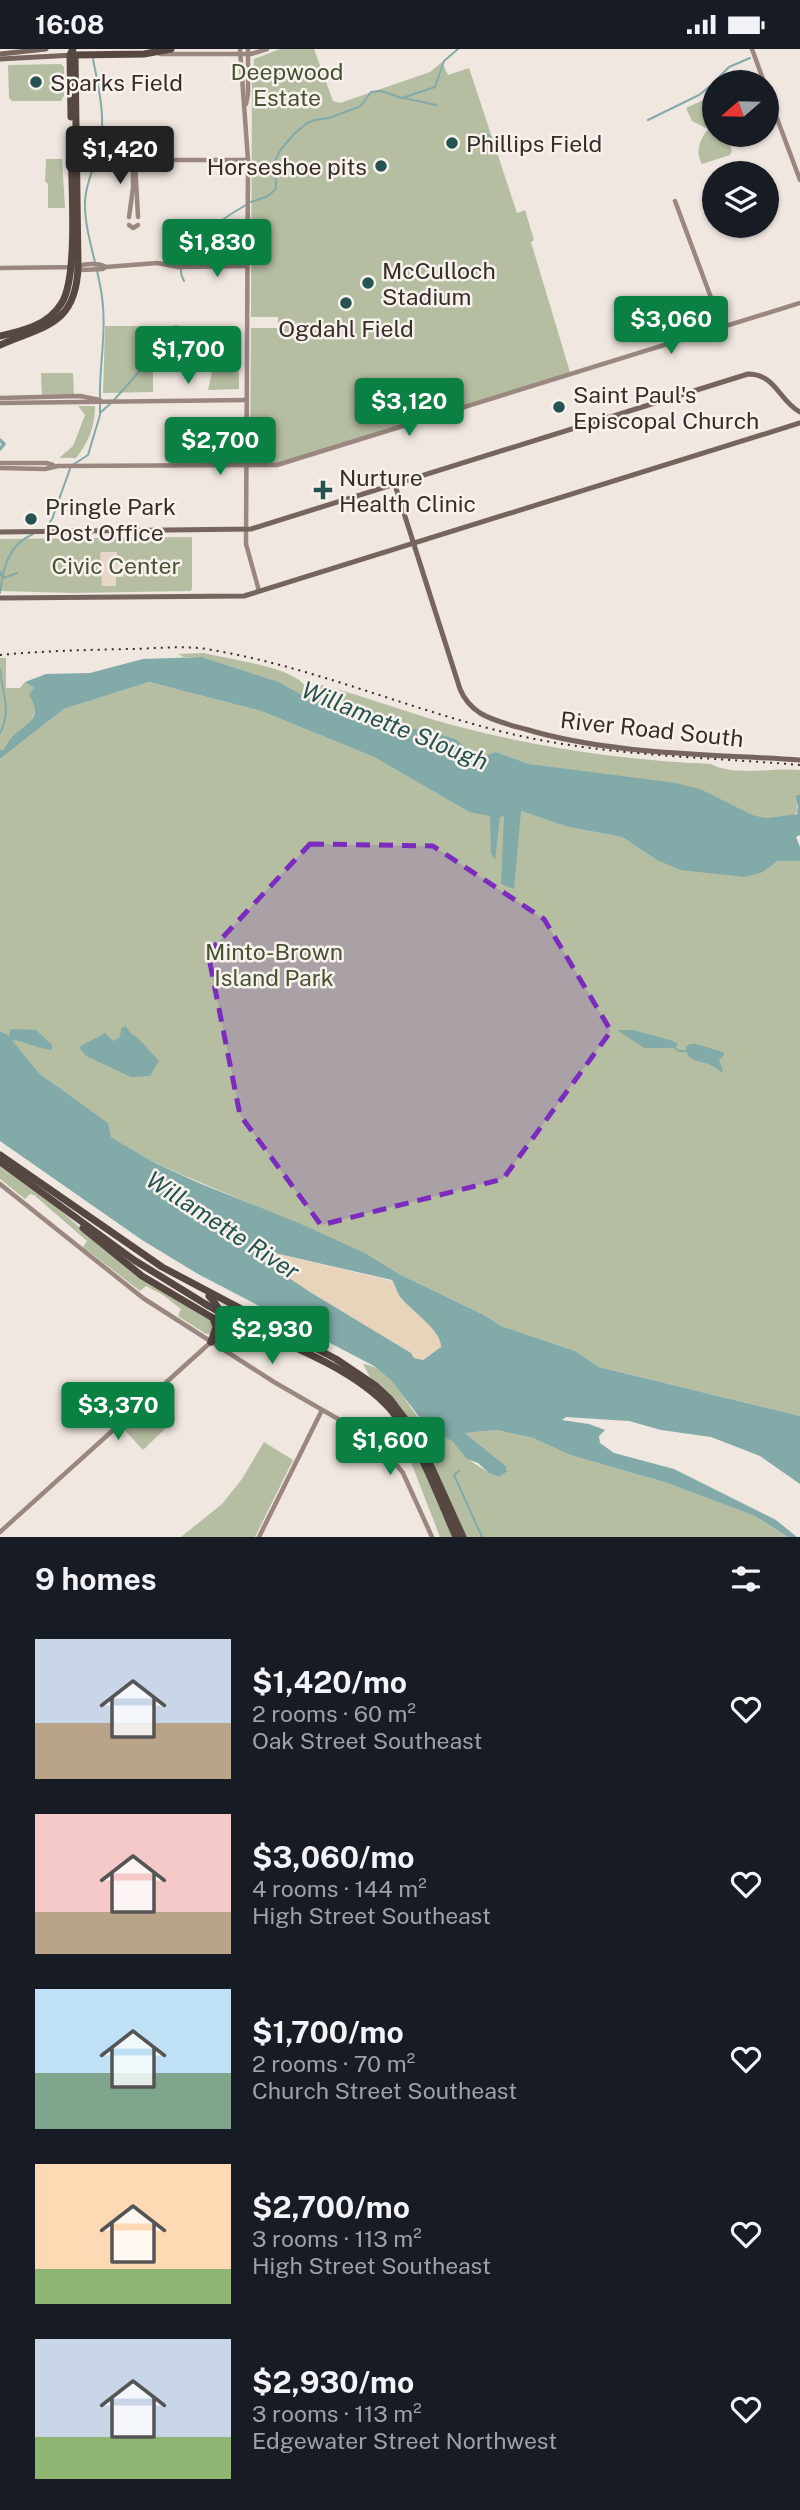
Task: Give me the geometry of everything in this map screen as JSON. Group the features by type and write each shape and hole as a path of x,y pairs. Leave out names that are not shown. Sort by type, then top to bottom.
{"highway":[{"path":"0,345 38,331 58,318 76,288 80,267 72,52 104,55 144,54 171,49"},
{"path":"0,336 35,326 58,309 80,267"},
{"path":"0,1156 138,1251 198,1287 343,1364 384,1393 420,1442 463,1537"},
{"path":"0,1162 148,1269 230,1318 341,1372 366,1388 387,1406 402,1425 417,1450 456,1537"},
{"path":"65,1210 133,1270 213,1318 216,1327 211,1342"},
{"path":"198,1287 215,1302 222,1317 219,1336 211,1342"}],"main road":[{"path":"0,57 46,49"},
{"path":"26,58 38,51"},
{"path":"0,57 26,58 72,52"},
{"path":"0,532 246,530 748,374 766,378 792,408 800,412"},
{"path":"0,598 231,597 259,591 800,423"},
{"path":"395,485 413,543"},
{"name":"River Road South","path":"413,543 455,675 466,701 477,711 492,719 538,733 581,742 650,750 800,760"}],"street":[{"path":"144,54 267,49"},
{"path":"752,49 760,70"},
{"path":"240,51 248,160 246,548 259,591"},
{"path":"246,106 248,51"},
{"path":"779,124 800,180"},
{"path":"134,160 248,160"},
{"path":"129,217 134,160"},
{"path":"134,160 138,217"},
{"path":"675,201 722,327"},
{"path":"129,225 133,228 138,225"},
{"path":"0,268 157,264 187,267 247,266"},
{"path":"0,468 277,465 800,303"},
{"path":"0,401 246,400"},
{"path":"0,463 46,463 57,466"},
{"path":"0,1184 126,1285 211,1342 370,1438 392,1458 412,1488 432,1537"},
{"path":"0,1532 211,1342"},
{"path":"259,1537 322,1410"}],"highlighted area":[{"path":"310,844 433,846 544,919 611,1031 503,1179 321,1225 240,1115 208,953"}],"green space":[{"name":"Deepwood Estate","path":"280,49 314,49 333,101 340,103 430,72 442,62 448,75 469,68 517,213 525,210 534,240 531,242 570,372 279,463 250,463 251,328 278,328 278,317 251,317 252,81 254,59"},
{"name":"Sparks Field","path":"61,64 64,67 64,96 61,101 12,101 9,98 8,65"},
{"path":"702,101 702,126 692,121 686,108"},
{"path":"702,139 702,147 730,147 732,151 730,155 702,161 702,164 699,145"},
{"path":"46,159 62,159 65,208 48,208"},
{"path":"105,326 165,326 165,337 144,365 153,367 153,392 103,393"},
{"path":"239,359 239,389 208,390 218,360"},
{"path":"41,373 73,373 74,395 42,396"},
{"path":"78,406 95,406 90,433 76,458 59,458 73,446 85,415"},
{"name":"Civic Center","path":"192,537 191,591 0,591 0,539"},
{"path":"203,653 288,674 317,695 321,685 446,723 525,742 648,760 711,764 731,770 800,770 800,794 795,796 798,811 794,815 766,818 753,815 703,790 529,764 496,752 477,758 456,739 422,729 398,729 350,711 315,702 279,682 202,657 184,657 178,654"},
{"path":"0,658 6,658 6,688 20,688 25,682 34,688 35,711 32,719 22,731 14,735 3,750 0,750"},
{"name":"Minto-Brown Island Park","path":"149,682 261,711 374,757 469,812 521,811 568,827 622,837 655,859 763,872 778,861 800,861 800,1416 599,1367 575,1351 501,1326 399,1274 367,1254 155,1163 111,1137 107,1123 40,1074 9,1037 0,1031 0,759 64,709"},
{"path":"0,1167 59,1209 104,1249 208,1317 213,1324 211,1334 206,1334 178,1316 181,1309 163,1295 146,1286 140,1291 83,1247 87,1241 34,1195 30,1194 25,1199 0,1179"},
{"path":"363,1364 384,1373 428,1427 452,1441 473,1462 499,1477 507,1472 506,1466 465,1433 497,1430 533,1438 570,1455 664,1482 755,1516 788,1537 440,1537 400,1434"},
{"path":"156,1396 175,1419 143,1450 121,1426"},
{"path":"264,1442 293,1460 255,1537 181,1537 222,1504 242,1479"}],"sand":[{"path":"269,1252 392,1281 407,1304 434,1329 441,1347 422,1360 414,1358 411,1353 265,1262 263,1257"}],"shaded area":[{"path":"102,552 117,552 117,558 123,558 124,577 116,577 116,586 102,586"}],"water":[{"path":"202,657 279,682 315,702 350,711 398,729 422,729 456,739 477,758 496,752 529,764 676,783 703,790 753,815 766,818 797,814 795,796 800,794 800,835 796,837 800,847 800,861 778,861 763,872 745,877 680,870 655,859 622,837 568,827 521,811 514,889 501,884 504,816 500,817 495,860 491,853 490,816 469,812 374,757 261,711 149,682 64,709 0,759 0,750 3,750 34,715 35,709 29,695 34,688 25,682 46,674 90,673 143,659"},
{"path":"126,1026 159,1061 150,1076 131,1077 86,1056 79,1047 105,1033 113,1041 120,1037 121,1028"},
{"name":"Willamette River","path":"10,1030 36,1030 52,1045 52,1050 12,1040 40,1074 108,1123 111,1137 155,1163 367,1254 399,1274 501,1326 575,1351 599,1367 800,1416 800,1484 760,1456 711,1437 661,1430 629,1421 566,1417 562,1420 589,1424 605,1430 599,1436 600,1443 614,1453 674,1469 776,1520 797,1537 788,1537 755,1516 664,1482 570,1455 533,1438 497,1430 465,1433 506,1466 507,1472 499,1477 467,1459 452,1441 427,1427 391,1380 374,1366 198,1274 142,1240 0,1141 0,1031 9,1036","holes":["270,1252 392,1280 400,1297 432,1328 440,1341 441,1347 423,1360 414,1358 411,1353 310,1292 265,1262 263,1257"]},
{"path":"617,1030 633,1030 678,1044 675,1048 644,1048"},
{"path":"690,1044 723,1052 724,1055 719,1060 723,1071 688,1056 686,1047"}],"waterway":[{"path":"251,202 268,196 276,189 275,161 281,149 307,123 361,106 371,92 381,91 402,98 435,87 444,61 458,49"},
{"path":"726,70 750,58"},
{"path":"93,59 101,101 102,134 87,186 85,214 103,307 100,398"},
{"path":"648,120 702,93"},
{"path":"404,98 436,105"},
{"path":"483,132 491,137"},
{"path":"184,281 181,270 191,248 213,227 246,205"},
{"path":"114,400 176,326"},
{"path":"45,529 52,519 71,466 88,455 100,415 100,404"},
{"path":"101,412 110,404"},
{"path":"0,440 4,444 0,449"},
{"path":"0,593 8,558 18,544 33,534"},
{"path":"3,578 17,573"},
{"path":"0,669 6,709 0,733"},
{"path":"675,1048 687,1051"},
{"path":"459,1471 454,1475 482,1537"}],"railway":[{"path":"0,655 166,647 206,649 285,666 477,725 551,742 622,752 800,765"}],"place":[{"name":"Sparks Field","path":"36,82"},
{"name":"Phillips Field","path":"452,143"},
{"name":"Horseshoe pits","path":"381,166"},
{"name":"McCulloch Stadium","path":"368,283"},
{"name":"Ogdahl Field","path":"346,303"},
{"name":"Saint Paul's Episcopal Church","path":"559,407"},
{"name":"Nurture Health Clinic","path":"323,490"},
{"name":"Pringle Park Post Office","path":"31,519"}],"water label":[{"name":"Willamette Slough","path":"395,725"}]}
